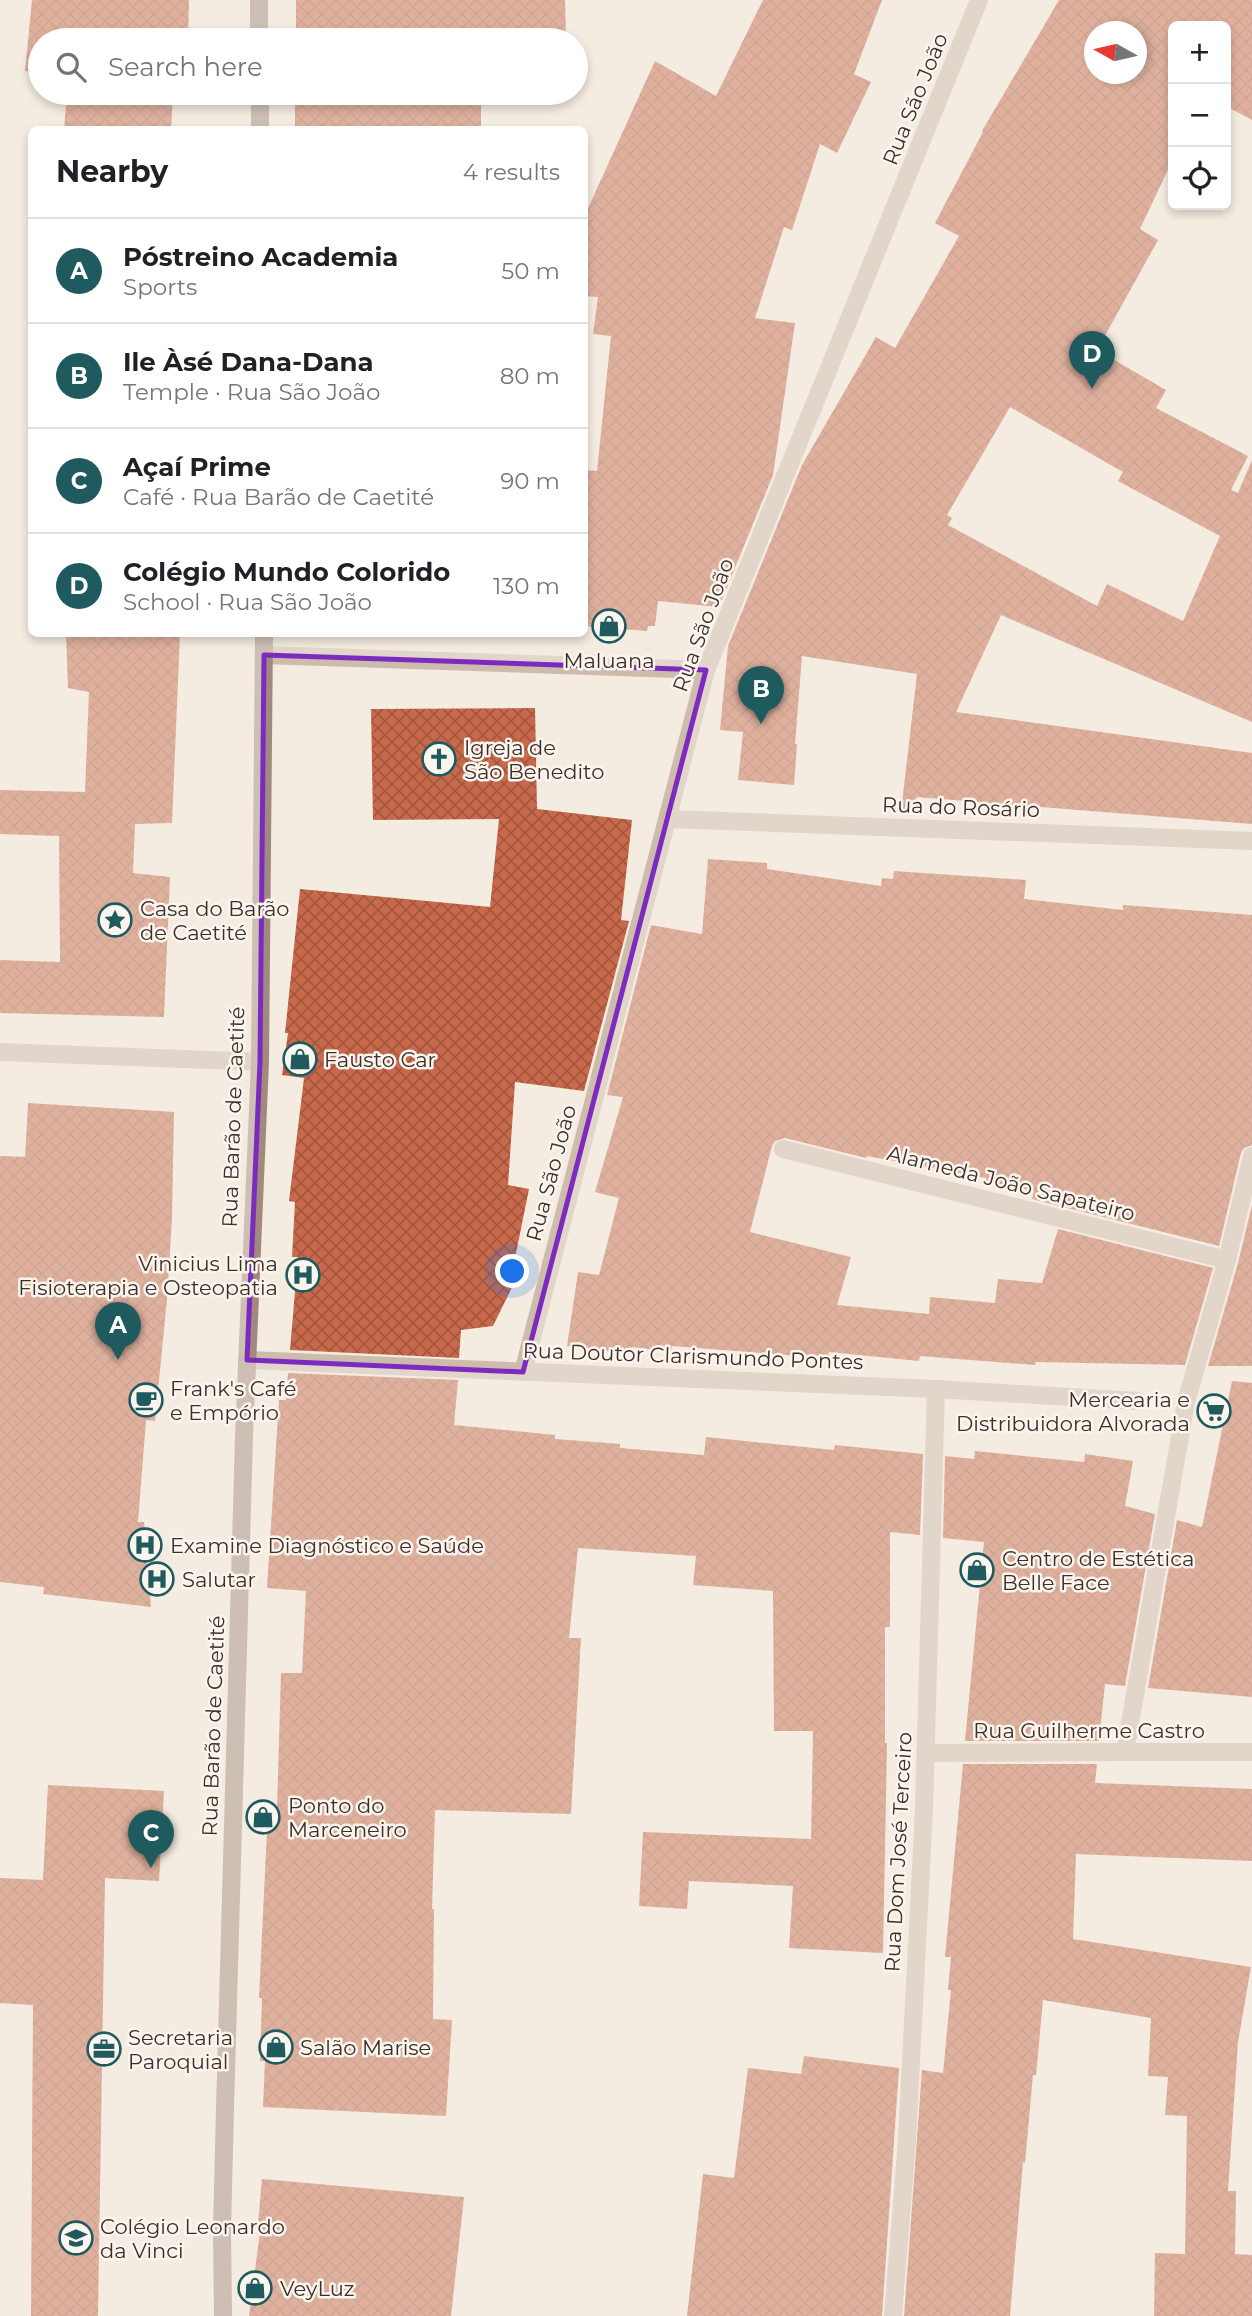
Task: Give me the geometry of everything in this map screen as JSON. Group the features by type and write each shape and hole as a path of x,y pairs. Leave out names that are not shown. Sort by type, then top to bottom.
{"main road":[{"path":"259,0 259,28"},
{"path":"260,105 260,126"},
{"name":"Rua Barão de Caetité","path":"223,2316 225,2109 247,1360 260,1062 264,637"}],"street":[{"name":"Rua São João","path":"523,1372 706,670 979,0"},
{"path":"264,654 706,670"},
{"name":"Rua do Rosário","path":"668,819 1252,841"},
{"path":"0,1052 260,1062"},
{"name":"Alameda João Sapateiro","path":"783,1149 1227,1261"},
{"path":"1125,1752 1186,1402 1227,1261 1252,1156"},
{"name":"Rua Doutor Clarismundo Pontes","path":"247,1360 936,1389 1137,1401"},
{"name":"Rua Dom José Terceiro","path":"893,2316 908,2140 926,1753 936,1389"},
{"name":"Rua Guilherme Castro","path":"926,1753 1252,1752"}],"highlighted area":[{"path":"264,655 706,670 523,1372 247,1360 260,1062"}],"building":[{"path":"32,0 189,0 188,28 29,28"},
{"path":"296,0 565,0 566,28 296,28"},
{"path":"763,0 882,0 854,74 871,82 837,153 820,144 792,230 784,227 755,318 795,323 773,475 719,607 658,601 655,626 648,626 647,631 588,626 588,470 597,471 611,336 593,334 598,297 588,296 588,208 655,61 716,96"},
{"path":"1059,0 1252,0 1252,120 1231,109 1231,21 1168,21 1168,170 1140,229 1158,240 1097,350 1166,390 1156,408 1248,456 1231,490 1238,493 1252,460 1252,722 1001,615 956,712 1252,753 1252,824 917,797 909,814 901,812 917,674 802,656 794,785 738,780 743,732 720,730 728,646 802,465 876,337 895,348 959,236 935,223 983,132","holes":["1010,407 1123,472 1118,481 1220,536 1183,621 1107,584 1097,606 948,525 952,518 947,515"]},
{"path":"28,41 28,71 25,71"},
{"path":"66,105 172,105 171,126 64,126"},
{"path":"295,105 481,105 481,126 295,126"},
{"path":"66,637 180,637 172,823 135,824 133,873 170,877 164,1017 0,1013 0,960 60,962 59,836 0,834 0,790 85,792 89,692 68,688"},
{"path":"535,708 537,809 632,820 621,920 629,921 584,1091 515,1082 508,1185 529,1189 514,1263 523,1265 493,1326 461,1330 459,1358 290,1350 298,1257 292,1257 295,1202 289,1201 304,1078 282,1075 300,889 490,907 499,819 373,820 371,709"},
{"path":"708,859 767,863 767,869 881,886 882,878 893,879 894,871 1026,880 1024,899 1123,910 1123,905 1252,915 1252,1145 1244,1148 1241,1153 1219,1246 1032,1199 1034,1191 985,1182 986,1178 867,1156 866,1158 785,1138 775,1141 772,1146 750,1232 851,1257 837,1305 929,1314 930,1297 995,1303 998,1279 1042,1283 1058,1229 1213,1268 1185,1365 1036,1362 1035,1365 920,1356 919,1361 829,1352 828,1358 672,1346 671,1352 632,1347 631,1354 567,1346 578,1272 599,1275 619,1198 595,1192 623,1097 607,1095 651,925 702,934"},
{"path":"28,1103 174,1112 167,1299 155,1421 146,1420 138,1522 144,1522 151,1607 43,1594 44,1587 0,1582 0,1156 25,1157"},
{"path":"1252,1205 1252,1366 1208,1366 1238,1263"},
{"path":"288,1373 458,1380 454,1425 555,1435 555,1439 620,1444 620,1448 704,1455 706,1437 834,1450 835,1445 923,1454 920,1535 890,1532 890,1627 885,1627 887,1743 883,1953 789,1948 793,1886 689,1881 687,1909 639,1906 643,1832 811,1839 813,1731 774,1731 773,1591 693,1585 696,1556 578,1548 569,1638 581,1638 571,1814 435,1810 433,2019 452,2020 446,2116 263,2107 265,2061 260,2061 262,1998 259,1998 268,1808 277,1808 281,1673 302,1673 306,1591 267,1588 279,1400 286,1400"},
{"path":"1232,1381 1252,1383 1252,1697 1148,1688 1177,1520 1202,1527"},
{"path":"975,1451 1084,1462 1085,1454 1133,1461 1125,1506 1155,1514 1125,1686 1105,1684 1099,1741 965,1741 984,1542 943,1538 945,1456 974,1459"},
{"path":"963,1764 1097,1764 1095,1783 1252,1789 1252,1861 1076,1854 1073,1939 1251,1967 1238,2042 1228,2191 1236,2191 1235,2254 1252,2255 1252,2316 1154,2316 1155,2253 1185,2254 1187,2116 1165,2115 1168,2077 1148,2076 1151,2018 1043,2000 1036,2075 1033,2075 1025,2163 1023,2162 1010,2316 904,2316 922,2070 943,2073 951,1990 948,1990 951,1957 945,1957"},
{"path":"48,1785 164,1791 159,1881 105,1878 98,2316 31,2316 33,2005 0,2003 0,1878 43,1880"},
{"path":"804,2056 899,2068 882,2316 687,2316 703,2174 734,2178 748,2068 801,2074"},
{"path":"262,2179 464,2197 451,2316 249,2316 261,2224 258,2224"}],"place":[{"name":"Colégio Mundo Colorido","path":"1092,389"},
{"name":"Maluana","path":"609,626"},
{"name":"Ile Àsé Dana-Dana","path":"761,724"},
{"name":"Igreja de São Benedito","path":"439,759"},
{"name":"Casa do Barão de Caetité","path":"115,920"},
{"name":"Fausto Car","path":"300,1059"},
{"name":"Vinicius Lima Fisioterapia e Osteopatia","path":"303,1275"},
{"name":"Póstreino Academia","path":"118,1360"},
{"name":"Frank's Café e Empório","path":"146,1400"},
{"name":"Mercearia e Distribuidora Alvorada","path":"1214,1411"},
{"name":"Examine Diagnóstico e Saúde","path":"145,1545"},
{"name":"Centro de Estética Belle Face","path":"977,1570"},
{"name":"Salutar","path":"157,1579"},
{"name":"Ponto do Marceneiro","path":"263,1817"},
{"name":"Açaí Prime","path":"151,1868"},
{"name":"Salão Marise","path":"276,2047"},
{"name":"Secretaria Paroquial","path":"104,2049"},
{"name":"Colégio Leonardo da Vinci","path":"76,2238"},
{"name":"VeyLuz","path":"255,2288"}]}
